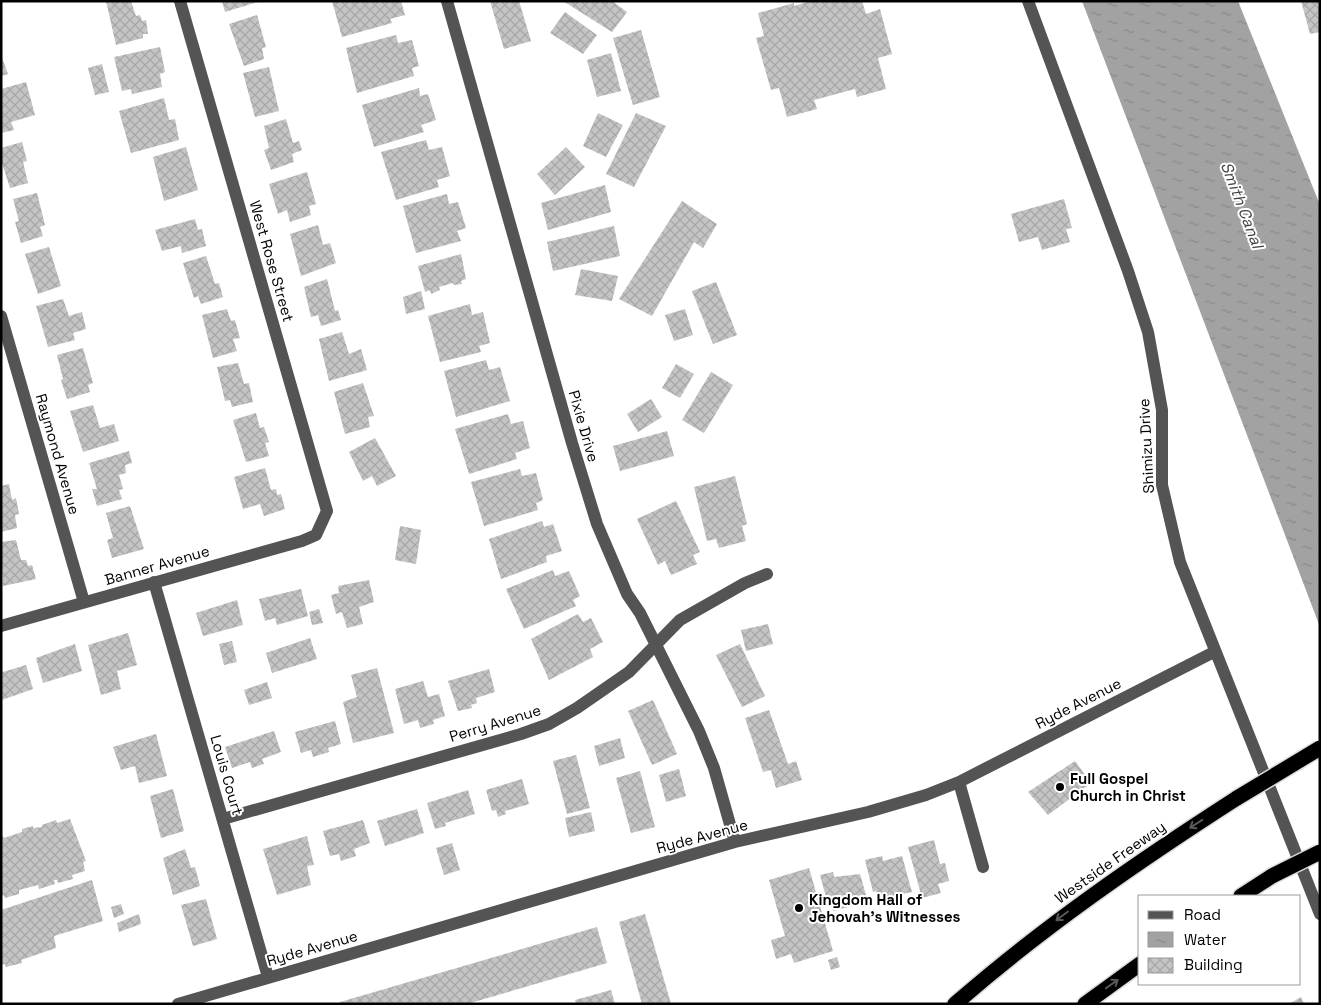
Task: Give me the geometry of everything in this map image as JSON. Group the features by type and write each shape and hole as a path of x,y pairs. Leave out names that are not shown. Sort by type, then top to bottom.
{"highway":[{"name":"Westside Freeway","path":"955,1004 992,971 1062,916 1138,862 1237,798 1320,748"},
{"path":"1243,895 1272,876 1320,852"},
{"path":"1085,1004 1138,965"},
{"path":"945,1004 992,971"}],"street":[{"name":"West Rose Street","path":"180,1 323,496 326,511 320,530"},
{"name":"Pixie Drive","path":"447,1 572,443 597,524 623,586 656,646 699,732 714,768 735,842"},
{"name":"Shimizu Drive","path":"1028,1 1128,271 1148,332 1162,410 1162,485 1180,562 1214,652 1320,914"},
{"name":"Raymond Avenue","path":"1,316 84,602"},
{"name":"Banner Avenue","path":"1,626 302,541 316,535 320,530"},
{"name":"Perry Avenue","path":"223,819 521,734 549,724 577,708 629,672 656,646 670,628 680,620 744,583 768,574"},
{"name":"Louis Court","path":"154,582 268,977"},
{"name":"Ryde Avenue","path":"178,1004 735,842 868,812 926,795 960,782 1214,652"},
{"path":"960,782 983,867"}],"water":[{"name":"Smith Canal","path":"1082,1 1238,1 1320,205 1320,627"}],"building":[{"path":"106,1 131,1 136,16 140,15 142,21 146,20 148,34 143,34 143,38 116,45"},
{"path":"222,1 258,1 258,2 225,12"},
{"path":"332,1 401,1 405,15 390,19 392,23 342,37"},
{"path":"490,1 519,1 531,41 504,49"},
{"path":"563,1 612,1 627,12 612,32"},
{"path":"811,1 862,1 866,14 880,9 892,54 878,58 886,89 857,97 855,89 814,100 817,109 787,117 779,88 771,90 756,38 764,36 758,13 794,3 794,6"},
{"path":"1301,1 1320,1 1320,32 1310,34"},
{"path":"565,12 597,35 583,54 550,33"},
{"path":"257,15 266,47 262,48 264,59 244,66 229,24"},
{"path":"641,30 660,97 633,105 613,38"},
{"path":"396,35 398,43 412,40 419,66 412,68 414,76 357,93 346,48"},
{"path":"160,47 165,72 160,74 162,87 132,94 131,89 122,91 114,57"},
{"path":"611,53 621,91 597,97 587,60"},
{"path":"1,55 8,74 1,76"},
{"path":"102,64 109,92 95,95 88,68"},
{"path":"269,67 279,111 255,117 243,73"},
{"path":"26,82 35,115 11,122 14,130 1,133 1,89"},
{"path":"419,88 420,96 428,94 436,120 421,125 424,132 374,147 362,105"},
{"path":"164,98 169,120 175,119 179,140 131,153 119,111"},
{"path":"598,113 623,125 606,157 583,146"},
{"path":"636,113 666,126 634,187 606,174"},
{"path":"286,119 293,143 299,141 302,150 292,154 294,162 271,170 264,150 269,148 264,126"},
{"path":"426,140 429,150 442,147 450,176 437,180 439,187 396,200 381,152"},
{"path":"22,142 27,161 23,162 28,183 10,188 1,160 1,148"},
{"path":"186,147 198,190 164,201 153,157"},
{"path":"566,147 585,167 555,195 537,174"},
{"path":"307,172 316,204 309,206 311,215 290,222 287,210 278,214 269,184"},
{"path":"605,185 611,212 548,230 541,203"},
{"path":"37,193 45,225 40,227 43,236 21,243 15,222 19,221 13,199"},
{"path":"447,194 449,204 458,202 466,228 457,231 461,241 416,253 403,206"},
{"path":"1064,199 1072,228 1066,229 1070,242 1042,250 1038,237 1019,242 1011,214"},
{"path":"682,201 717,224 703,248 694,242 652,316 619,299"},
{"path":"195,219 198,230 202,229 206,246 182,253 181,246 162,251 155,230"},
{"path":"318,225 323,245 330,243 336,263 301,276 290,234"},
{"path":"614,226 620,256 553,271 547,242"},
{"path":"49,247 61,286 38,294 25,254"},
{"path":"461,254 466,279 461,281 462,284 454,285 453,283 439,287 440,290 431,294 430,290 425,292 418,266"},
{"path":"206,256 215,284 219,283 223,297 201,304 198,296 194,298 183,263"},
{"path":"581,269 618,276 612,301 575,295"},
{"path":"327,279 335,311 338,310 341,320 321,326 318,315 311,317 304,287"},
{"path":"716,282 737,335 713,344 692,291"},
{"path":"421,291 425,309 406,314 403,297"},
{"path":"63,299 69,316 82,312 86,329 73,333 75,340 48,347 36,306"},
{"path":"470,304 472,315 483,312 490,343 479,346 481,352 440,362 428,316"},
{"path":"227,309 231,321 235,320 240,338 233,339 237,351 213,358 202,315"},
{"path":"685,309 693,335 674,341 665,315"},
{"path":"342,332 349,354 361,349 367,370 329,381 319,339"},
{"path":"83,348 93,383 88,385 90,392 67,399 61,380 63,379 57,355"},
{"path":"486,360 489,370 500,367 510,401 456,417 444,371"},
{"path":"238,363 244,384 249,383 253,402 232,407 230,400 225,401 217,367"},
{"path":"676,364 694,374 680,398 662,388"},
{"path":"711,372 733,385 704,433 682,420"},
{"path":"363,383 374,416 368,417 370,427 345,434 334,392"},
{"path":"651,399 662,417 638,432 627,414"},
{"path":"93,405 100,428 114,424 119,441 83,452 70,411"},
{"path":"256,413 260,428 264,427 269,442 265,443 269,456 246,462 233,420"},
{"path":"508,414 511,424 523,421 530,448 515,453 517,459 469,474 455,429"},
{"path":"667,431 674,456 620,471 613,446"},
{"path":"375,438 396,476 377,486 372,476 363,481 349,452"},
{"path":"129,451 132,463 125,465 126,473 119,475 123,489 119,490 122,499 97,506 92,489 97,489 89,463"},
{"path":"265,468 271,490 276,489 277,495 281,494 285,509 264,516 260,504 243,509 234,477"},
{"path":"520,469 522,476 536,473 543,500 536,503 538,510 484,526 471,482"},
{"path":"735,476 747,524 742,526 746,541 719,548 716,539 707,541 694,487"},
{"path":"9,484 12,500 16,498 19,514 15,515 17,528 1,532 1,486"},
{"path":"676,501 700,552 693,555 697,564 671,575 665,561 658,565 637,519"},
{"path":"130,506 144,549 112,558 107,540 113,538 106,513"},
{"path":"542,521 544,527 553,524 562,551 546,556 547,562 501,579 489,539"},
{"path":"400,526 421,530 416,564 395,560"},
{"path":"16,540 21,560 26,560 28,566 32,565 36,579 3,586 1,542"},
{"path":"553,570 555,576 569,571 580,596 573,600 576,606 524,629 506,589"},
{"path":"369,580 374,602 359,607 363,624 347,628 342,612 336,614 331,595 339,593 338,586"},
{"path":"301,589 308,616 277,625 275,618 265,621 259,599"},
{"path":"237,600 243,625 203,636 196,613"},
{"path":"319,609 323,623 312,625 309,612"},
{"path":"578,614 583,622 591,618 603,642 590,649 593,657 549,680 531,639"},
{"path":"768,624 773,644 746,651 741,630"},
{"path":"128,633 137,665 117,671 121,689 101,695 88,645"},
{"path":"310,638 317,659 272,673 266,653"},
{"path":"232,641 237,662 224,665 219,644"},
{"path":"75,644 82,671 43,683 36,658"},
{"path":"740,644 765,696 742,707 716,655"},
{"path":"26,665 33,689 2,700 1,668 3,672"},
{"path":"377,668 394,733 353,743 343,702 357,697 351,675"},
{"path":"489,669 495,692 476,698 477,703 471,705 472,708 458,711 448,681"},
{"path":"423,681 428,697 439,694 445,716 433,720 434,724 420,728 418,720 404,724 395,689"},
{"path":"267,682 272,698 249,705 244,690"},
{"path":"653,700 677,754 652,765 628,711"},
{"path":"769,710 788,764 796,761 802,780 776,788 771,770 763,772 745,718"},
{"path":"335,721 341,744 328,748 329,752 313,757 311,750 301,753 295,732"},
{"path":"274,731 281,752 262,759 264,764 252,768 250,762 232,768 225,747"},
{"path":"156,734 167,776 139,783 135,766 121,770 113,747"},
{"path":"620,738 625,758 599,766 594,746"},
{"path":"576,755 590,808 567,814 553,761"},
{"name":"Full Gospel Church in Christ","path":"1075,761 1091,783 1048,815 1028,792"},
{"path":"679,769 686,796 666,802 659,775"},
{"path":"640,771 655,827 631,833 616,778"},
{"path":"522,779 529,804 505,811 506,814 498,817 496,810 492,811 486,790"},
{"path":"173,789 184,831 161,838 150,796"},
{"path":"468,790 475,814 445,823 446,826 435,829 427,803"},
{"path":"417,809 424,833 385,846 377,821"},
{"path":"591,812 595,831 569,837 565,818"},
{"path":"70,819 86,861 83,862 85,871 72,875 73,879 58,883 57,880 54,880 55,884 39,889 38,885 19,890 19,894 5,898 4,895 1,896 1,834 4,838 22,832 22,829 33,826 33,828 42,827 42,825 56,820 57,823"},
{"path":"363,820 370,843 354,849 356,856 341,861 339,854 330,856 323,831"},
{"path":"307,836 314,865 307,866 311,885 277,895 263,849"},
{"path":"934,840 940,864 945,863 949,881 938,884 941,893 922,898 908,847"},
{"path":"452,843 460,870 444,875 436,848"},
{"path":"185,849 191,868 195,867 200,886 173,895 163,858"},
{"path":"882,856 883,861 902,856 912,892 897,895 898,899 879,904 876,891 873,892 865,860"},
{"name":"Kingdom Hall of Jehovah's Witnesses","path":"809,868 833,951 794,963 791,954 776,959 771,940 785,936 769,880"},
{"path":"833,872 834,877 860,874 868,902 833,911 829,896 826,897 820,875"},
{"path":"92,880 103,921 54,936 56,948 21,960 22,963 6,967 5,964 1,965 1,910"},
{"path":"206,899 217,939 193,946 181,905"},
{"path":"121,904 124,914 114,918 111,907"},
{"path":"139,914 141,924 119,932 117,923"},
{"path":"645,914 671,1004 642,1004 619,922"},
{"path":"597,927 607,963 467,1004 340,1004 340,1002"},
{"path":"837,957 840,967 831,970 828,960"},
{"path":"611,990 615,1004 576,1004 575,1000"},
{"path":"1301,997 1304,1004 1289,1004"}],"place":[{"name":"Full Gospel Church in Christ","path":"1060,787"},
{"name":"Kingdom Hall of Jehovah's Witnesses","path":"799,908"}]}
